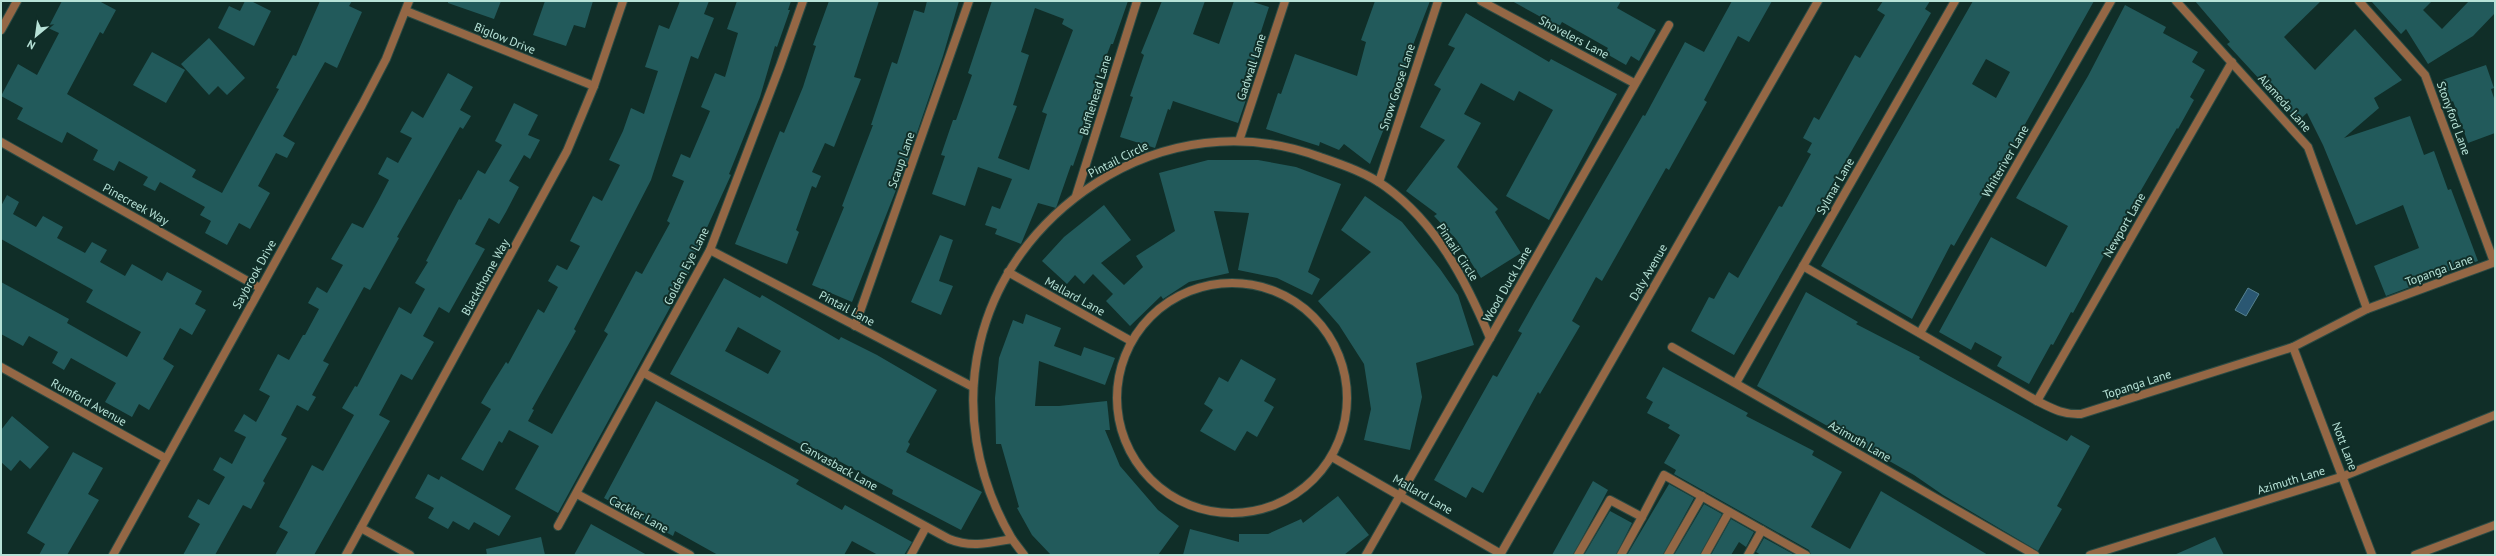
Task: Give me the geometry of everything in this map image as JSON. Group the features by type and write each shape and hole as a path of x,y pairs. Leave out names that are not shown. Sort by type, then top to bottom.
{"street":[{"path":"1,30 17,1"},
{"name":"Saybrook Drive","path":"114,555 165,458 362,105 386,59 409,1"},
{"name":"Blackthorne Way","path":"346,555 567,151 594,86 623,1"},
{"name":"Golden Eye Lane","path":"558,526 644,373 710,250 778,73 803,1"},
{"name":"Scaup Lane","path":"856,326 969,1"},
{"name":"Bufflehead Lane","path":"1076,196 1137,1"},
{"name":"Gadwall Lane","path":"1240,141 1284,1"},
{"name":"Snow Goose Lane","path":"1379,182 1438,1"},
{"name":"Shovelers Lane","path":"1481,1 1634,84"},
{"name":"Daly Avenue","path":"1500,554 1818,1"},
{"name":"Sylmar Lane","path":"1736,384 1955,1"},
{"name":"Whiteriver Lane","path":"1920,333 2111,1"},
{"name":"Alameda Lane","path":"2176,1 2308,147 2368,309"},
{"name":"Stonyford Lane","path":"2360,1 2425,75 2495,262"},
{"name":"Biglow Drive","path":"406,11 594,86"},
{"name":"Wood Duck Lane","path":"1366,555 1668,25"},
{"name":"Newport Lane","path":"2037,401 2232,62"},
{"name":"Pintail Circle","path":"1012,539 989,492 979,458 973,422 973,387 984,325 995,296 1008,272 1022,250 1046,223 1076,196 1110,174 1140,159 1171,148 1205,142 1240,141 1274,144 1300,150 1353,169 1379,182 1408,205 1445,250 1479,310 1490,338"},
{"name":"Pinecreek Way","path":"1,142 260,288"},
{"name":"Pintail Lane","path":"710,250 973,387"},
{"name":"Topanga Lane","path":"1803,266 2037,401 2057,412 2069,415 2081,414 2292,347 2368,309 2495,262"},
{"name":"Mallard Lane","path":"1008,272 1131,341"},
{"path":"1217,283 1239,283 1260,286 1280,293 1299,304 1315,318 1329,334 1339,353 1345,374 1347,402 1342,438 1332,457 1320,474 1287,500 1267,508 1225,513 1204,509 1184,502 1166,492 1150,478 1136,462 1126,443 1120,423 1117,402 1118,381 1123,360 1131,341 1143,323 1159,308 1176,296 1196,288 1217,283"},
{"name":"Azimuth Lane","path":"1672,347 2035,555"},
{"name":"Nott Lane","path":"2292,347 2344,476 2372,555"},
{"name":"Rumford Avenue","path":"1,367 165,458"},
{"name":"Canvasback Lane","path":"644,373 926,527 961,544 977,545 1012,539"},
{"name":"Azimuth Lane","path":"2090,555 2344,476 2495,416"},
{"name":"Mallard Lane","path":"1332,457 1400,494 1500,554"},
{"path":"1621,555 1664,475 1806,555"},
{"name":"Cackler Lane","path":"577,494 690,555"},
{"path":"1668,555 1702,496"},
{"path":"1578,555 1610,500 1642,517"},
{"path":"1705,555 1729,512"},
{"path":"2415,555 2495,525"},
{"path":"911,555 926,527"},
{"path":"361,528 410,555"},
{"path":"1748,555 1762,530"},
{"path":"1012,539 1024,555"}],"water":[{"path":"2248,288 2259,294 2246,316 2235,310"}],"building":[{"path":"62,1 99,1 116,10 103,34 100,32 67,94 196,170 192,177 222,193 279,89 276,88 293,55 296,56 320,1 352,1 349,6 362,12 337,68 325,62 283,136 295,143 287,158 276,153 258,186 270,193 250,229 239,223 227,245 205,233 211,221 200,215 205,207 160,182 155,191 143,185 148,177 119,161 114,171 93,160 98,150 67,132 62,143 17,119 23,108 1,96 18,64 37,75 59,33 48,28"},
{"path":"245,1 251,1 271,11 254,46 218,28 229,6 240,11"},
{"path":"448,1 501,1 494,19 448,3"},
{"path":"545,1 593,1 585,28 574,25 566,46 533,35"},
{"path":"680,1 709,1 704,14 714,18 698,59 691,56 651,180 574,329 576,331 532,409 534,410 528,421 552,434 608,334 604,331 636,271 642,274 670,223 667,221 684,181 672,176 681,154 690,158 710,111 701,107 715,73 725,77 738,33 727,29 737,1 791,1 788,10 790,10 777,47 775,46 760,97 729,174 731,175 694,256 697,258 558,513 515,489 539,446 509,430 502,443 499,441 483,471 461,459 491,409 481,403 506,362 508,364 538,309 544,313 558,287 548,281 557,265 567,270 580,246 570,241 593,196 602,201 620,165 609,160 623,131 631,108 644,114 658,71 645,67 659,25 669,29"},
{"path":"829,1 879,1 854,77 861,79 834,147 825,143 812,172 821,176 816,188 812,186 796,230 799,232 787,264 735,244 780,131 784,133 803,87 816,46 813,45"},
{"path":"927,1 959,1 943,56 907,162 852,302 812,285 844,207 842,206 873,125 871,125 892,62 897,64 914,10 924,13"},
{"path":"992,1 1128,1 1113,44 1111,44 1094,88 1099,90 1073,166 1071,165 1056,208 1038,203 1021,244 995,234 997,229 985,225 992,206 1000,209 1012,179 978,167 965,206 932,194 945,156 941,155 953,120 956,120 972,75 968,73","holes":["1035,8 1064,19 1062,24 1073,30 1042,112 1047,114 1029,170 998,158 1017,106 1013,105 1029,55 1021,52"]},
{"path":"1162,1 1205,1 1193,34 1219,44 1234,1 1250,1 1269,7 1256,47 1259,48 1244,89 1249,91 1238,123 1173,101 1170,110 1168,109 1155,148 1120,137 1133,97 1130,96 1144,55 1141,53"},
{"path":"1375,1 1430,1 1408,58 1390,122 1387,121 1370,164 1344,144 1339,150 1320,142 1319,146 1266,129 1278,93 1281,94 1295,54 1357,76 1366,42 1361,40"},
{"path":"1512,1 1621,1 1617,8 1656,30 1639,61 1631,56 1626,65 1605,53 1608,48 1562,22 1559,27"},
{"path":"1732,1 1772,1 1749,42 1738,36 1704,100 1707,102 1669,170 1666,168 1602,281 1596,277 1572,321 1580,326 1540,394 1538,392 1483,493 1472,487 1466,498 1434,480 1493,375 1497,377 1522,333 1518,331 1643,115 1645,116 1685,42 1704,52"},
{"path":"1883,1 1930,1 1925,9 1931,13 1734,355 1691,331 1709,297 1714,299 1729,272 1738,278 1779,206 1782,207 1811,154 1807,152 1812,143 1803,138 1814,117 1819,120 1855,55 1860,58 1885,15 1877,10"},
{"path":"1973,1 2094,1 1996,176 1994,175 1954,246 1951,244 1912,319 1821,266","holes":["1986,59 2010,72 1996,98 1972,84"]},
{"path":"2195,1 2321,1 2284,37 2315,70 2355,29 2402,80 2374,98 2379,108 2344,138 2410,116 2424,155 2434,151 2448,190 2451,189 2478,261 2417,282 2418,284 2386,296 2374,266 2419,248 2403,205 2356,225 2323,145 2307,113 2298,121 2227,44 2230,42"},
{"path":"2371,1 2432,1 2423,10 2442,29 2469,1 2495,1 2495,13 2473,36 2428,64 2406,29 2401,34"},
{"path":"2125,5 2166,27 2163,33 2198,52 2192,62 2205,70 2190,97 2194,100 2178,129 2177,128 2114,237 2073,313 2071,312 2053,345 2051,344 2029,384 1997,366 2002,357 1975,342 1971,350 1939,332 1991,237 2046,267 2068,226 2016,198 2088,76"},
{"path":"1466,13 1549,62 1551,59 1617,94 1549,220 1506,196 1553,110 1519,91 1514,101 1481,83 1464,114 1481,123 1457,167 1498,209 1495,212 1521,253 1481,278 1456,239 1434,216 1437,214 1406,191 1445,140 1420,127 1441,89 1434,85 1455,48 1448,45"},
{"path":"209,38 245,78 227,95 218,86 209,95 181,64"},
{"path":"152,52 185,70 166,103 133,85"},
{"path":"2486,65 2494,88 2491,89 2495,101 2495,133 2468,143 2453,101 2450,103 2442,80"},
{"path":"448,73 473,87 460,110 471,116 463,129 460,127 397,237 399,238 370,290 364,287 323,361 329,364 312,395 316,397 308,411 297,405 281,435 287,438 263,481 265,483 251,509 243,505 215,555 183,555 200,524 188,517 198,499 209,505 225,477 213,470 220,457 232,464 246,437 234,431 244,414 256,422 270,396 259,390 278,354 289,360 303,335 305,335 319,309 308,303 317,287 327,293 343,265 331,259 352,223 363,228 378,201 389,180 378,174 387,157 398,163 412,138 400,132 412,111 423,118"},
{"path":"514,103 538,115 528,135 540,140 530,159 524,155 509,181 519,187 506,212 499,224 489,218 475,244 485,249 449,313 439,307 423,336 434,342 412,380 401,374 379,415 390,421 314,555 275,555 288,532 279,527 312,465 323,471 354,415 342,408 355,386 357,387 399,307 411,314 425,289 415,283 428,262 426,261 459,199 461,200 478,170 485,174 502,145 495,141"},
{"path":"1208,160 1258,160 1296,167 1341,184 1308,272 1320,279 1312,295 1277,278 1238,270 1249,213 1214,211 1229,273 1189,282 1163,299 1161,296 1130,326 1106,301 1113,294 1093,274 1084,284 1075,275 1067,284 1042,261 1064,237 1104,205 1131,240 1101,263 1124,285 1143,267 1136,256 1175,231 1159,173"},
{"path":"7,195 19,202 13,214 36,227 43,216 63,227 57,238 85,253 92,242 107,250 100,262 125,276 132,264 162,281 167,272 202,291 195,304 206,310 192,335 180,328 163,359 174,366 149,410 139,404 132,417 105,402 116,383 71,358 64,370 52,363 58,352 29,336 23,346 1,334 1,282 69,319 67,323 127,357 141,332 86,302 93,290 1,239 1,206"},
{"path":"1365,196 1402,222 1440,269 1458,295 1474,345 1416,363 1422,397 1410,450 1364,440 1371,409 1364,364 1339,325 1318,301 1371,252 1341,230"},
{"path":"940,235 953,240 939,281 953,286 941,315 911,302"},
{"path":"724,278 760,298 762,295 839,340 841,337 877,355 937,390 908,442 910,444 906,452 982,492 961,530 892,494 893,490 817,449 815,452 670,374","holes":["738,327 781,351 768,374 725,351"]},
{"path":"1806,292 1858,322 1856,324 1920,357 1919,359 2067,441 2071,435 2090,446 2057,506 2062,509 2038,551 1943,495 1914,475 1757,386"},
{"path":"1026,314 1061,328 1054,346 1081,356 1084,347 1115,358 1105,385 1039,361 1035,406 1059,406 1107,401 1110,430 1105,430 1120,466 1158,510 1179,526 1158,555 1051,555 1032,535 1017,508 1019,507 1001,444 996,444 995,398 999,358 1013,320 1023,324"},
{"path":"1241,359 1276,379 1264,401 1274,407 1257,437 1247,431 1235,451 1200,431 1213,410 1204,404 1219,377 1228,382"},
{"path":"1663,367 1748,413 1746,416 1814,451 1812,455 1842,472 1811,527 1850,549 1881,491 1988,555 1811,555 1809,550 1674,474 1676,470 1664,463 1680,435 1668,428 1670,425 1647,413 1653,402 1646,398"},
{"path":"656,401 799,480 796,484 842,510 845,505 912,542 904,555 878,555 852,541 844,555 718,555 675,531 673,536 604,498"},
{"path":"12,416 49,447 30,469 20,460 11,471 1,462 1,430"},
{"path":"73,452 103,468 88,494 99,500 67,555 39,555 45,544 27,533"},
{"path":"428,474 439,480 441,476 511,516 499,536 474,522 469,530 453,521 448,529 428,518 434,508 415,498"},
{"path":"1593,481 1608,490 1573,555 1552,555"},
{"path":"1669,484 1694,498 1663,555 1627,555"},
{"path":"1338,496 1369,535 1344,555 1183,555 1190,529 1239,542 1239,534 1268,534 1301,519 1303,523"},
{"path":"1704,504 1722,514 1700,555 1674,555"},
{"path":"1610,511 1632,523 1616,555 1584,555"},
{"path":"1731,519 1754,532 1746,547 1739,542 1731,555 1711,555"},
{"path":"591,524 647,555 574,555"},
{"path":"541,537 545,555 487,555 486,549"},
{"path":"2215,537 2224,555 2174,555"},
{"path":"1764,538 1795,555 1761,555 1756,552"}]}
